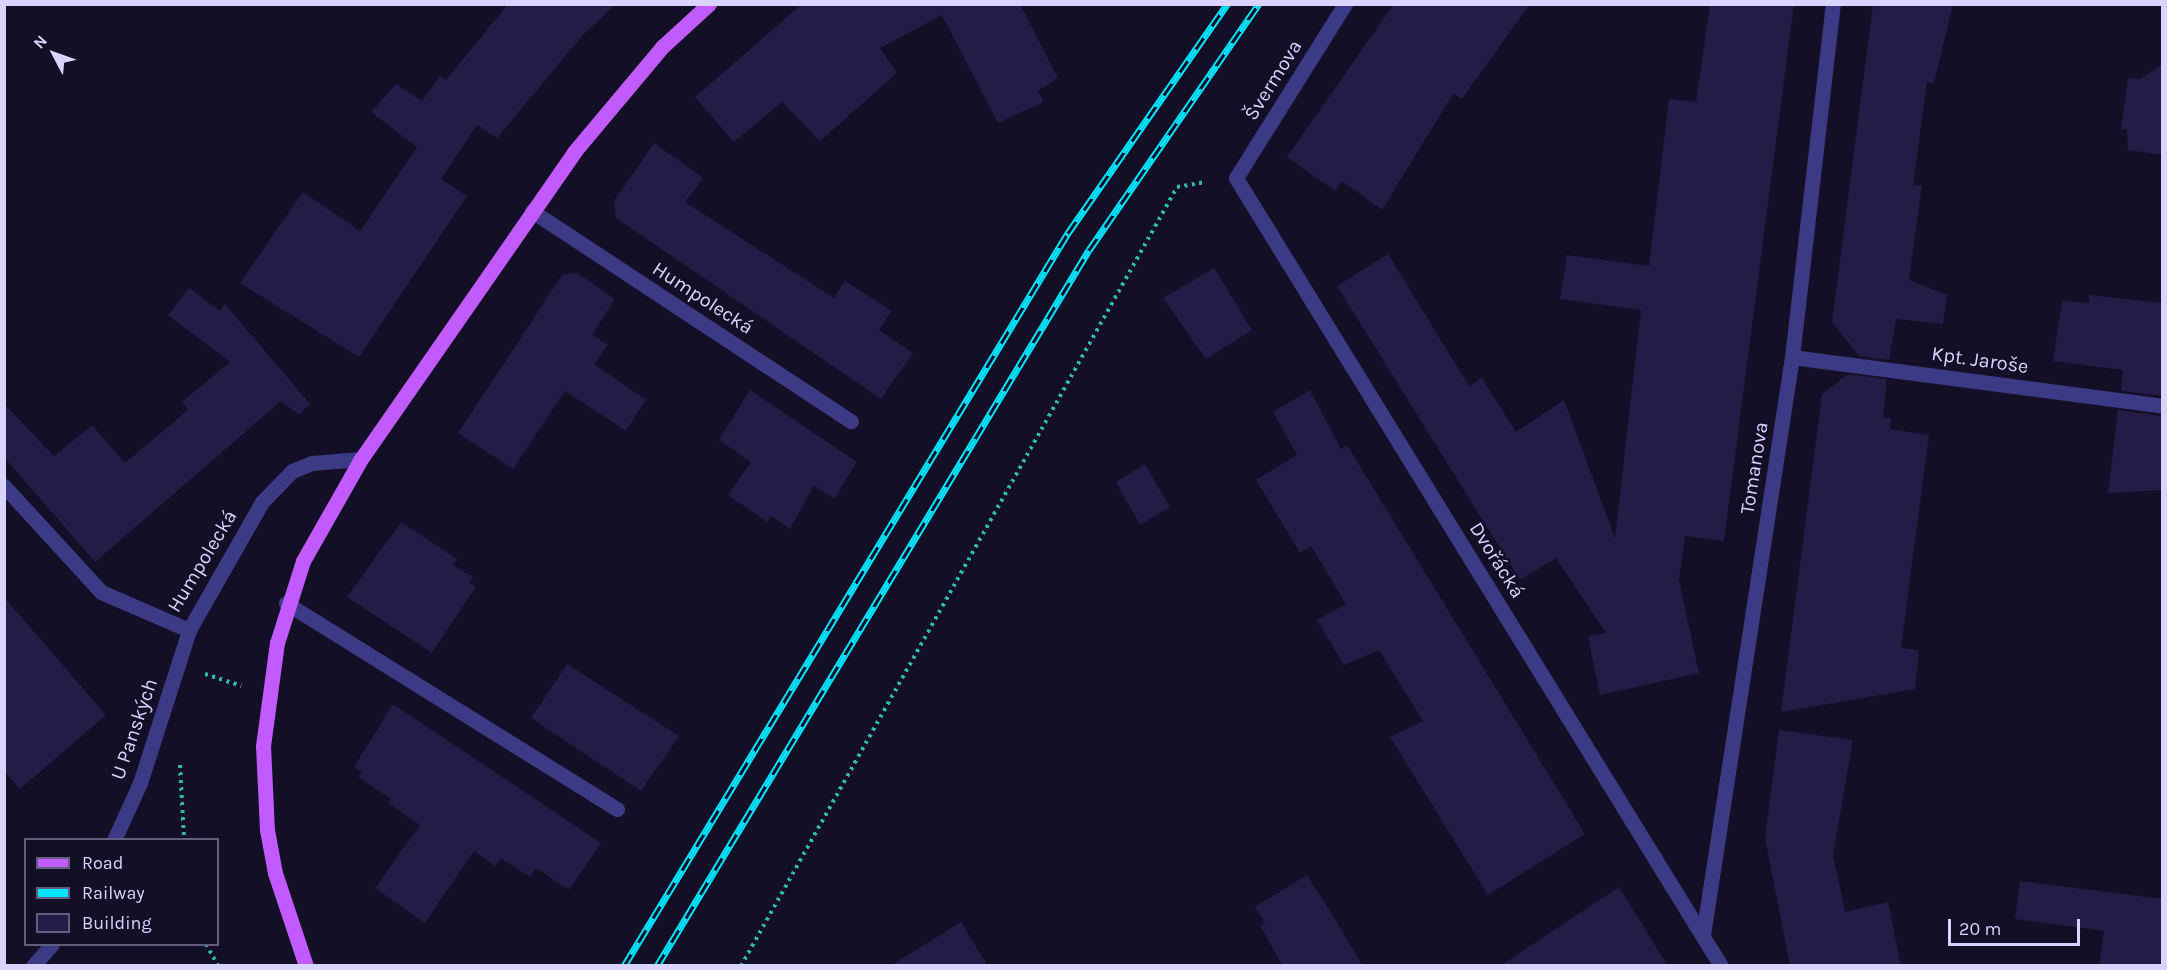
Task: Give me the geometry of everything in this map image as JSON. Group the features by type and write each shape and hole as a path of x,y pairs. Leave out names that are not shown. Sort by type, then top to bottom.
{"main road":[{"path":"306,966 285,915 267,830 263,746 267,694 286,603 324,519 361,459 532,211 620,94 709,4"}],"street":[{"name":"Švermova","path":"1236,177 1345,4"},
{"name":"Tomanova","path":"1703,935 1792,357 1833,4"},
{"name":"Dvořácká","path":"1236,177 1721,966"},
{"name":"Humpolecká","path":"532,211 851,421"},
{"name":"Kpt. Jaroše","path":"1792,357 2163,406"},
{"name":"Humpolecká","path":"4,486 101,592 189,630 274,485 292,471 312,463 361,459"},
{"path":"286,603 617,809"},
{"name":"U Panských","path":"115,838 140,783 189,630"},
{"path":"33,966 51,946"}],"path":[{"path":"741,966 1177,187 1236,177"},
{"path":"198,672 267,694"},
{"path":"207,946 218,966"}],"building":[{"path":"508,4 616,4 582,36 497,138 477,125 441,179 467,196 359,357 240,283 303,192 360,231 417,147 371,112 396,84 422,101 440,76 446,80"},
{"path":"802,4 1020,4 1058,78 1038,91 1044,102 998,123 942,15 880,48 897,73 820,141 782,102 734,142 695,97"},
{"path":"1394,4 1530,4 1462,99 1453,94 1382,210 1342,181 1335,191 1287,157"},
{"path":"1710,4 1794,4 1724,541 1685,536 1679,580 1699,673 1600,695 1588,636 1606,633 1556,558 1520,580 1337,286 1388,254 1469,386 1482,378 1516,432 1564,400 1615,538 1641,310 1560,299 1567,255 1649,266 1669,99 1696,102"},
{"path":"1873,4 1953,4 1934,83 1927,82 1913,186 1922,185 1909,280 1947,295 1943,324 1896,319 1889,360 1859,356 1832,322"},
{"path":"2163,64 2163,155 2128,150 2127,129 2121,129 2128,78 2140,79"},
{"path":"654,143 703,178 685,202 834,298 845,281 892,311 879,330 913,353 881,399 616,218 614,201"},
{"path":"1214,268 1252,330 1206,359 1163,298"},
{"path":"577,273 615,299 592,335 608,345 594,364 646,400 626,431 565,391 513,469 458,433 562,275"},
{"path":"189,288 220,311 225,304 310,404 299,415 281,401 95,562 4,457 4,404 54,456 92,425 125,463 188,410 182,402 230,362 168,315"},
{"path":"2089,295 2163,303 2163,396 2121,391 2123,370 2053,361 2062,301 2089,303"},
{"path":"1848,374 1887,379 1883,418 1891,418 1890,429 1929,435 1901,648 1919,650 1915,689 1781,712 1822,394"},
{"path":"750,390 857,462 834,499 814,485 790,529 771,516 767,522 728,495 751,462 719,440"},
{"path":"1310,390 1341,449 1347,445 1585,834 1488,895 1390,737 1423,721 1379,650 1344,665 1317,620 1346,604 1311,546 1300,553 1256,480 1297,455 1273,412"},
{"path":"2118,410 2163,416 2163,490 2108,493"},
{"path":"1145,464 1170,507 1140,525 1116,482"},
{"path":"401,522 457,559 453,565 473,577 469,583 476,587 432,653 347,597"},
{"path":"4,597 106,715 20,789 4,771"},
{"path":"567,664 679,736 641,791 531,718"},
{"path":"393,704 601,843 569,890 536,868 530,877 501,858 495,866 474,851 425,923 375,888 420,825 388,803 391,799 358,777 362,772 354,767"},
{"path":"1779,730 1853,740 1833,855 1845,912 1888,902 1901,966 1790,966 1765,838"},
{"path":"1307,875 1363,966 1283,966 1260,926 1265,923 1255,907"},
{"path":"2020,881 2163,899 2163,966 2099,966 2104,931 2015,919"},
{"path":"1619,887 1668,966 1500,966"},
{"path":"961,922 988,966 890,966"}],"railway":[{"path":"624,966 1068,233 1227,4"},
{"path":"657,966 1089,250 1259,4"}]}
